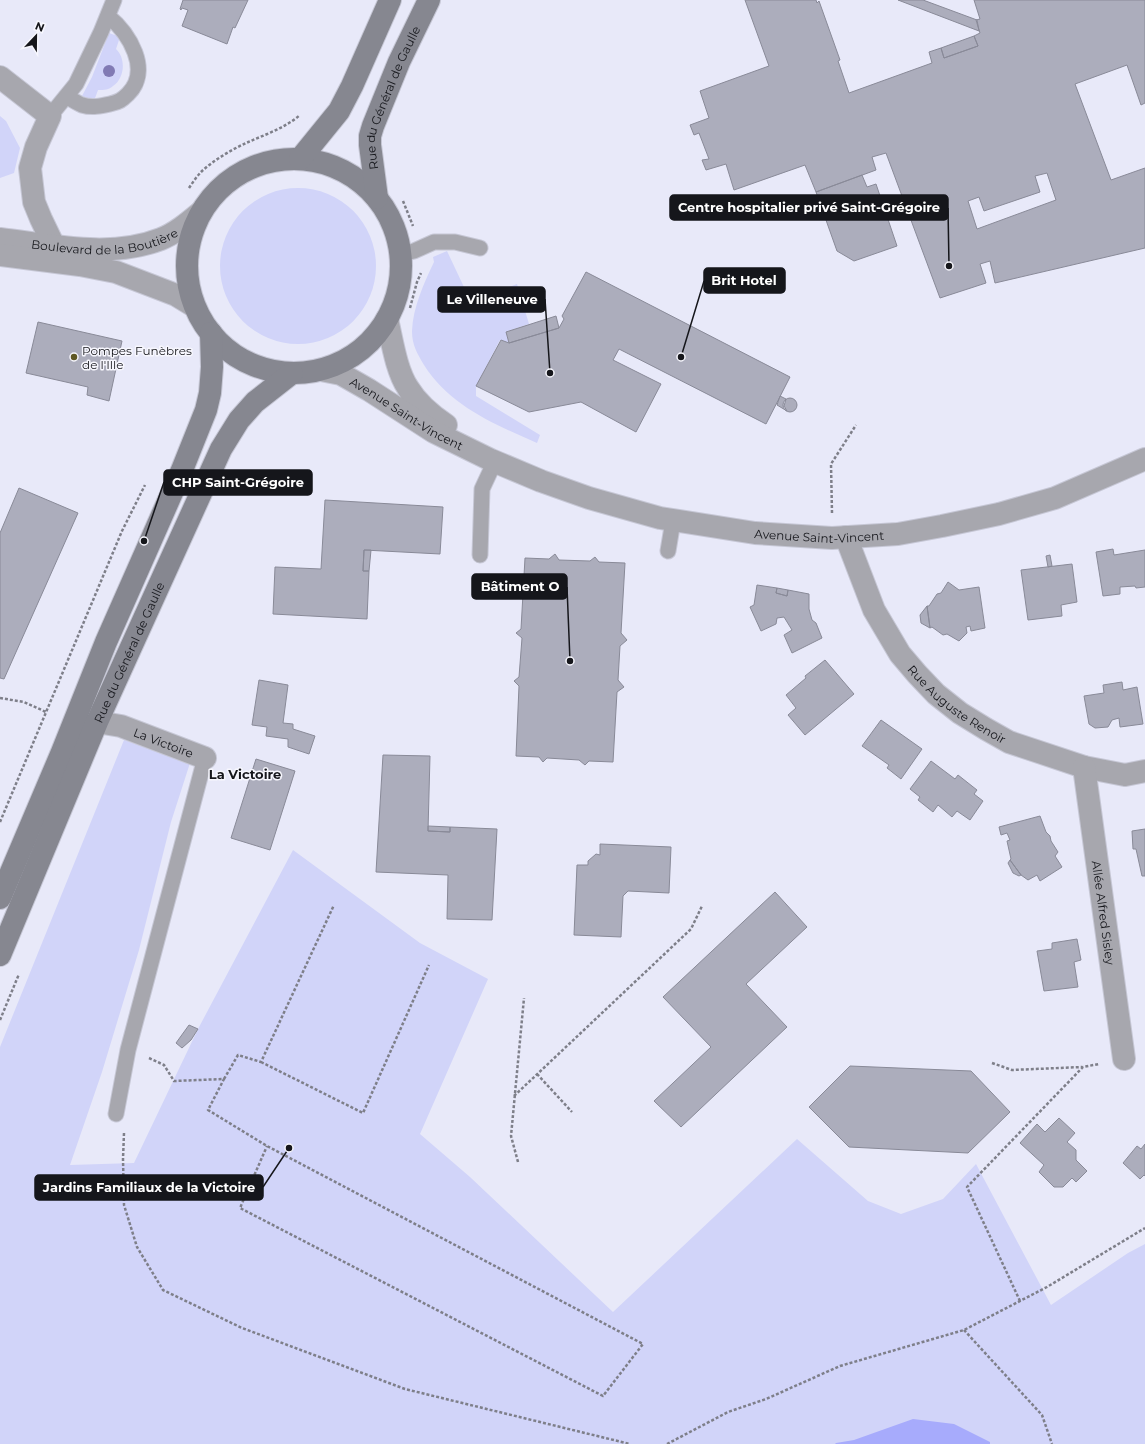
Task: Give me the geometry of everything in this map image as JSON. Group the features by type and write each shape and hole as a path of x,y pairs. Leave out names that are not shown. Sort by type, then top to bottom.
{"main road":[{"path":"300,159 339,111 352,86 390,0"},
{"name":"Rue du Général de Gaulle","path":"377,198 370,136 399,62 429,0"},
{"path":"300,159 322,162 343,171 361,182 377,198 388,214 396,232 401,254 402,268 400,286 388,319 375,336 359,351 341,363 321,370 292,373 269,370 247,362 227,350 211,333 194,306 189,287 187,268 188,255 193,230 201,212 226,182 261,164 280,160 300,159"},
{"name":"Rue du Général de Gaulle","path":"0,898 62,752 106,642 182,470 206,410 210,393 212,367 211,333"},
{"name":"Rue du Général de Gaulle","path":"0,955 97,722 221,449 238,420 255,402 292,373"}],"street":[{"path":"0,77 50,116 36,147 30,168 34,202 54,246"},
{"name":"Boulevard de la Boutière","path":"0,239 95,250 117,250 162,239 181,228 201,212"},
{"name":"Boulevard de la Boutière","path":"0,255 80,265 116,272 176,295 194,306"},
{"name":"Avenue Saint-Vincent","path":"388,319 400,370 407,387 428,412 493,460"},
{"name":"Avenue Saint-Vincent","path":"321,370 341,374 369,390 434,432 541,481 589,498 673,521 755,533 839,537 898,534 942,526 998,514 1055,498 1145,459"},
{"name":"Rue Auguste Renoir","path":"839,537 874,610 900,654 936,694 960,713 1009,742 1084,767 1125,775 1145,771"},
{"name":"La Victoire","path":"97,722 121,726 205,758"},
{"name":"Allée Alfred Sisley","path":"1084,767 1124,1059"}],"lane":[{"path":"50,116 76,84 114,0"},
{"path":"66,96 83,105 98,107 120,102 133,89 138,77 138,61 133,46 122,30 108,16"},
{"path":"401,254 414,251 434,242 455,242 480,248"},
{"path":"480,555 482,489 493,460"},
{"path":"668,551 673,521"},
{"path":"116,1114 128,1050 205,758"}],"path":[{"path":"188,190 202,172 217,160 244,144 296,119 304,112"},
{"path":"839,537 831,464 856,425"},
{"path":"0,698 24,702 46,712"},
{"path":"261,1062 334,905"},
{"path":"514,1096 691,929 702,906"},
{"path":"267,1146 240,1208 603,1396 643,1344 267,1146 208,1110 238,1055 261,1062 363,1113 429,965"},
{"path":"518,1162 511,1136 524,998"},
{"path":"128,1050 164,1065 174,1081 224,1079"},
{"path":"992,1063 1012,1070 1083,1067 1124,1059"},
{"path":"1020,1301 967,1187 1083,1067"},
{"path":"537,1074 572,1112"},
{"path":"116,1114 124,1124 124,1205 137,1247 163,1290 242,1328 405,1390 630,1444"},
{"path":"667,1444 728,1412 766,1399 840,1366 964,1330 1047,1288 1145,1228"},
{"path":"964,1330 1042,1415 1052,1444"}],"shaded area":[{"path":"109,33 120,37 116,49 123,63 122,73 117,82 111,87 106,90 98,90 94,101 82,96 92,77"},
{"path":"0,116 6,121 20,148 14,173 0,178"},
{"path":"298,188 321,191 335,197 353,211 367,229 373,243 376,266 373,289 367,303 353,321 335,335 321,341 298,344 275,341 261,335 243,321 229,303 223,289 220,266 223,243 229,229 243,211 261,197 275,191"},
{"path":"447,251 471,302 517,284 529,324 506,332 509,343 500,340 476,386 476,396 540,435 537,443 489,421 460,403 435,379 417,353 413,341 412,331 414,313 434,262 433,257"},
{"path":"124,740 190,763 171,822 139,950 102,1072 70,1165 134,1163 198,1029 293,850 420,943 488,979 420,1134 470,1177 613,1312 797,1139 868,1201 901,1214 943,1199 976,1164 1051,1305 1128,1253 1145,1244 1145,1444 0,1444 0,1047"}],"water":[{"path":"913,1419 954,1424 990,1442 990,1444 835,1444 854,1440"}],"building":[{"path":"183,0 248,0 235,28 233,27 227,44 182,26 188,10 182,8 181,10 180,9"},
{"path":"745,0 816,0 817,3 819,1 840,60 838,61 849,93 932,63 929,52 941,48 944,58 978,46 974,36 980,33 976,20 980,19 974,0 1145,0 1145,103 1141,105 1127,65 1075,84 1111,180 1145,168 1145,248 995,283 990,261 980,264 986,283 940,298 886,153 872,157 876,170 816,192 805,165 734,190 726,164 706,170 702,160 709,159 699,133 694,135 690,125 709,118 700,91 769,66","holes":["1047,173 1056,200 977,229 968,201 979,197 984,211 1040,192 1035,176"]},
{"path":"898,0 923,0 977,20 979,31"},
{"path":"974,36 978,46 944,58 941,48"},
{"path":"862,175 867,187 876,184 897,246 854,261 837,251 816,192"},
{"path":"586,272 790,377 766,424 619,349 613,360 661,384 636,432 581,402 529,412 476,386 501,340 509,343 559,328 564,319 562,316"},
{"path":"556,316 559,328 509,343 506,332"},
{"name":"Pompes Funèbres de l'Ille","path":"38,322 122,341 109,401 87,395 88,387 26,373"},
{"path":"780,396 786,399 784,406 787,411 777,405"},
{"path":"790,398 795,400 797,405 795,410 790,412 785,410 783,405 785,400"},
{"path":"19,488 78,513 4,679 0,678 0,533"},
{"path":"325,500 443,507 440,554 364,550 363,571 369,571 367,619 273,614 275,567 321,569"},
{"path":"1113,549 1114,555 1145,550 1145,587 1120,587 1120,594 1103,596 1096,552"},
{"path":"364,550 371,550 369,571 363,571"},
{"path":"555,554 559,560 590,561 595,557 599,562 625,563 621,633 627,640 620,646 618,680 624,687 617,692 613,762 589,761 585,765 579,760 547,758 543,762 539,757 516,756 519,686 514,681 519,677 522,638 516,633 521,629 525,558 549,559"},
{"path":"1050,555 1052,566 1048,567 1046,556"},
{"path":"1072,564 1077,602 1061,605 1062,616 1028,620 1021,570"},
{"path":"948,582 959,590 979,587 985,628 971,631 970,626 966,627 967,633 959,641 947,634 943,635 932,627 930,628 927,606 929,606 937,594 941,593"},
{"path":"757,585 777,588 776,593 787,596 788,590 809,594 809,609 812,620 816,623 822,638 792,653 784,635 792,630 784,617 777,618 776,624 761,631 750,607 754,605"},
{"path":"777,588 788,590 787,596 776,593"},
{"path":"927,606 930,628 921,623 920,615"},
{"path":"825,660 854,694 805,735 788,715 796,708 786,695 806,678 805,676"},
{"path":"259,680 288,685 283,723 293,724 293,729 315,736 309,754 288,747 288,739 266,736 267,727 252,725"},
{"path":"1122,682 1123,690 1137,687 1143,724 1120,727 1119,718 1112,720 1108,727 1095,728 1089,724 1084,696 1104,693 1103,685"},
{"path":"881,720 922,749 901,779 887,768 889,765 862,746"},
{"path":"383,755 430,756 428,831 450,832 450,827 497,829 492,920 447,919 448,875 376,872"},
{"path":"256,759 295,771 270,850 231,838"},
{"path":"931,761 955,779 958,775 977,790 974,794 983,801 970,820 957,811 952,817 938,805 933,812 918,800 920,797 910,789"},
{"path":"1040,816 1046,832 1050,836 1051,841 1058,852 1055,856 1062,867 1040,881 1037,875 1028,880 1021,875 1010,860 1007,841 1010,840 1007,833 1001,835 999,827"},
{"path":"428,826 450,827 450,832 428,831"},
{"path":"1145,829 1145,876 1142,876 1136,849 1133,849 1132,831"},
{"path":"600,844 671,847 669,893 628,891 623,896 621,937 574,935 577,865 588,865 588,861 596,854 600,855"},
{"path":"1010,860 1021,875 1019,876 1013,873 1008,863"},
{"path":"775,892 807,927 746,984 787,1027 681,1127 654,1101 711,1047 663,997"},
{"path":"1077,939 1081,960 1074,962 1078,987 1044,991 1037,951 1052,949 1052,943"},
{"path":"189,1025 198,1029 191,1040 182,1048 176,1043"},
{"path":"850,1066 971,1071 1010,1112 968,1153 849,1147 809,1107"},
{"path":"1059,1118 1075,1133 1067,1142 1076,1150 1076,1160 1087,1171 1076,1182 1072,1178 1063,1187 1054,1187 1039,1172 1044,1165 1020,1143 1037,1124 1045,1132"},
{"path":"1145,1144 1145,1176 1144,1175 1140,1179 1123,1163 1137,1146 1141,1149"}],"place":[{"name":"Centre hospitalier privé Saint-Grégoire","path":"949,266"},
{"name":"Pompes Funèbres de l'Ille","path":"74,357"},
{"name":"Brit Hotel","path":"681,357"},
{"name":"Le Villeneuve","path":"550,373"},
{"name":"CHP Saint-Grégoire","path":"144,541"},
{"name":"Bâtiment O","path":"570,661"},
{"name":"Jardins Familiaux de la Victoire","path":"289,1148"}],"district":[{"name":"La Victoire","path":"245,774"}]}
